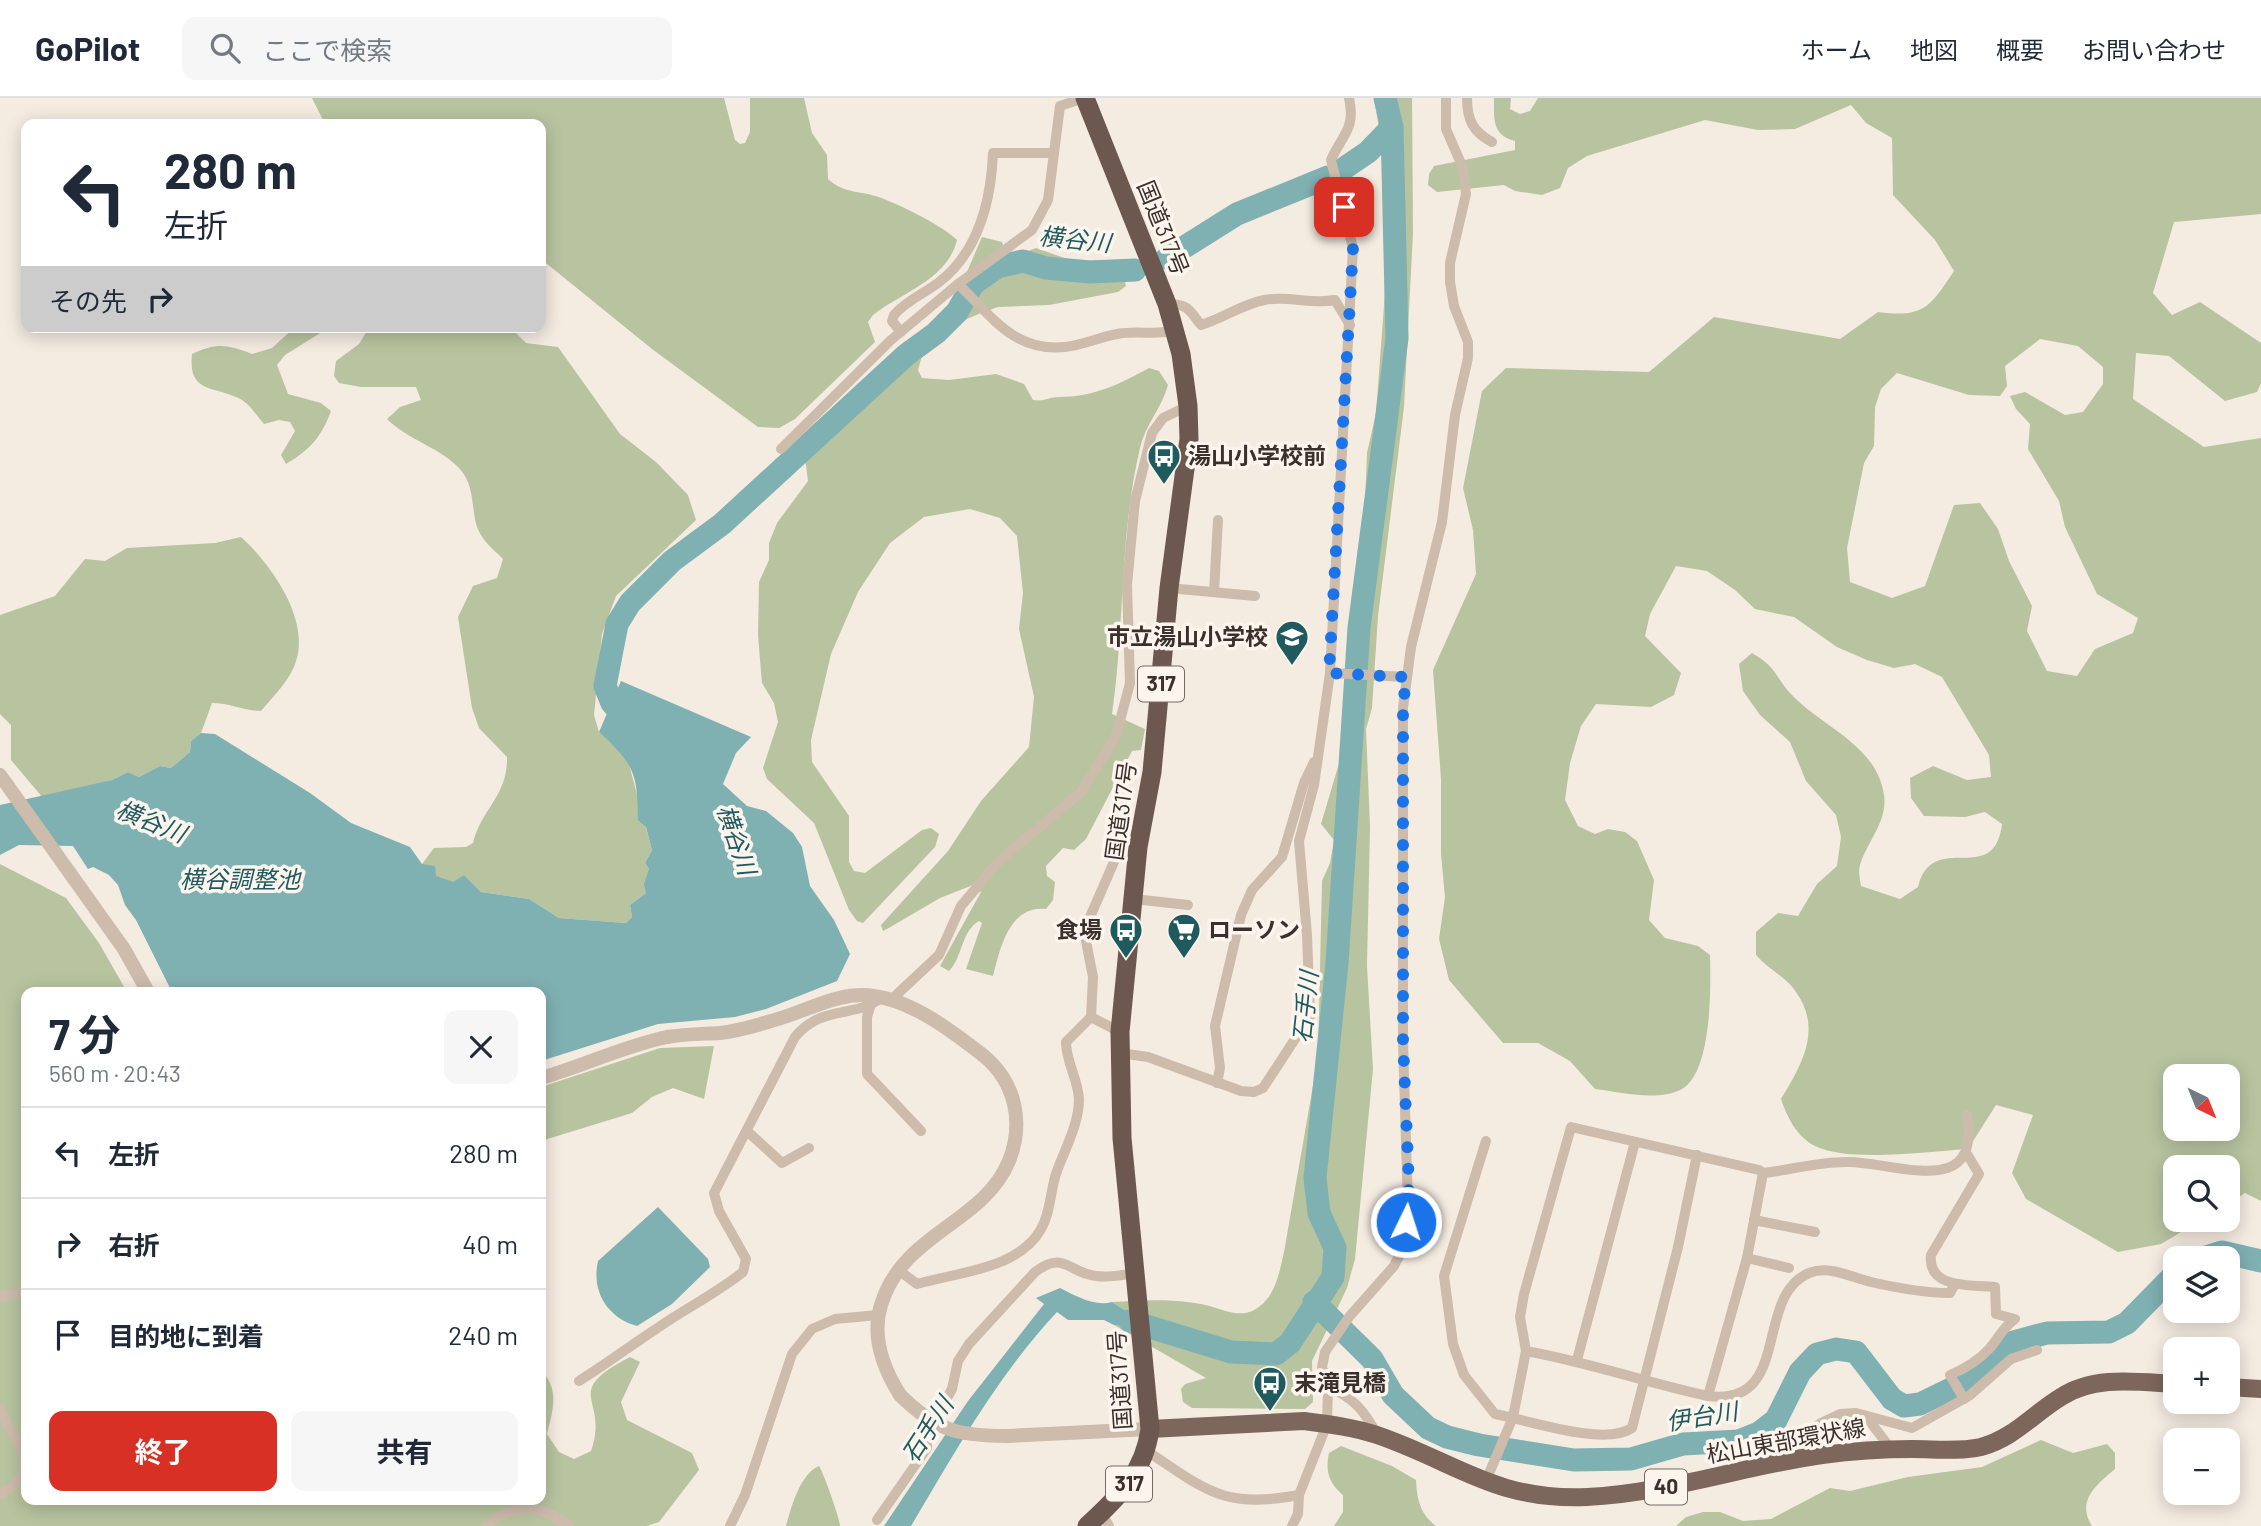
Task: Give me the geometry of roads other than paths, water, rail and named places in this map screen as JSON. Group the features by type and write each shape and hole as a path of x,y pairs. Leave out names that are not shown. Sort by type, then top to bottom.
{"highway":[{"name":"国道317号","path":"1085,98 1175,330 1188,406 1189,439 1169,588 1152,772 1139,848 1120,1032 1122,1138 1150,1429 1147,1451 1130,1483 1105,1519 1087,1526"}],"main road":[{"name":"松山東部環状線","path":"1150,1429 1304,1421 1327,1424 1377,1435 1488,1476 1527,1494 1590,1497 1701,1481 1791,1461 1891,1449 1978,1448 2014,1434 2077,1388 2125,1381 2163,1383"},
{"path":"2240,1388 2261,1389"}],"street":[{"path":"780,449 901,332 1032,230 1048,200 1060,106 1085,98"},
{"path":"1120,1052 1148,1057 1241,1091 1254,1092 1263,1088 1310,1016 1299,841 1335,673 1352,275 1351,231 1331,160 1348,134 1351,124 1349,98"},
{"path":"1292,1526 1298,1514 1299,1495 1327,1424 1328,1388 1322,1367 1332,1339 1385,1277 1399,1256 1408,1208 1403,1041 1403,708 1406,677 1442,522 1455,415 1468,358 1468,342 1454,306 1450,282 1450,263 1466,194 1463,167 1446,129 1446,98"},
{"path":"1467,98 1471,125 1480,136 1492,142"},
{"path":"901,332 892,321 894,315 954,268 973,241 991,189 993,153 1052,153"},
{"path":"1167,304 1184,304 1192,309 1201,325 1232,310 1264,300 1295,298 1309,303 1335,300 1352,275"},
{"path":"961,286 1016,339 1029,345 1063,347 1138,330 1161,335 1175,330"},
{"path":"1335,300 1350,324"},
{"path":"579,1381 627,1351 655,1329 714,1295 743,1272 746,1259 719,1211 714,1193 795,1037 806,1023 828,1014 870,1007 920,974 939,955 961,906 998,862 1081,792 1116,736 1130,683 1127,585 1135,501 1152,433 1163,418 1188,406"},
{"path":"1214,592 1217,520"},
{"path":"1169,588 1255,596"},
{"path":"1335,673 1406,677"},
{"path":"1217,1083 1220,1068 1217,1016 1241,915 1252,890 1282,857 1304,783 1319,750"},
{"path":"0,775 17,795 124,949 145,987"},
{"path":"897,1269 917,1284 958,1271 990,1267 1034,1239 1047,1216 1055,1175 1076,1118 1077,1086 1066,1056 1066,1042 1091,1017 1093,977 1085,936 1090,916 1118,855 1126,849 1139,848"},
{"path":"1134,899 1188,905"},
{"path":"546,1076 666,1037 751,1027 849,997 887,998 929,1018 987,1058 1001,1072 1012,1091 1016,1111 1016,1136 1000,1178 989,1192 909,1255 897,1269 878,1315 880,1354 900,1395 918,1413 953,1432 1008,1436 1150,1429"},
{"path":"870,1007 867,1017 867,1074 921,1131"},
{"path":"1091,1017 1120,1032"},
{"path":"1488,1476 1513,1417 1526,1351 1520,1317 1524,1294 1571,1127 1697,1155 1763,1173 1847,1161 1926,1172 1946,1170 1967,1154 1970,1142 1967,1115"},
{"path":"747,1131 782,1163 809,1148"},
{"path":"1486,1141 1444,1276 1453,1344 1464,1375 1494,1414 1587,1433 1622,1434 1632,1428 1678,1247 1697,1155"},
{"path":"1577,1360 1635,1142"},
{"path":"1963,1397 1950,1375 1964,1369 1988,1350 2001,1329 2015,1319 1996,1314 1995,1287 1955,1284 1939,1278 1930,1262 1931,1255 1979,1174 1967,1154"},
{"path":"1708,1396 1747,1258 1763,1173"},
{"path":"1754,1220 1815,1232"},
{"path":"1747,1258 1789,1268"},
{"path":"877,1520 927,1448 927,1434 952,1389 958,1360 969,1344 1035,1272 1047,1263 1060,1261 1098,1277 1136,1280"},
{"path":"1526,1351 1577,1360 1642,1382 1727,1398 1742,1391 1756,1379 1766,1361 1782,1300 1807,1273 1825,1270 1926,1293 1950,1293 1955,1284"},
{"path":"0,1297 21,1293"},
{"path":"730,1526 745,1495 792,1354 812,1329 835,1319 878,1315"},
{"path":"1791,1461 1797,1442 1821,1423 1840,1415 1856,1413 1868,1419 1912,1428 1963,1397 2011,1359 2036,1350"},
{"path":"1328,1388 1350,1398 1369,1419 1377,1435"},
{"path":"0,1408 21,1451"},
{"path":"1868,1419 1891,1449"},
{"path":"1147,1451 1217,1494 1247,1502 1299,1495"},
{"path":"0,1495 15,1487 21,1480"},
{"path":"486,1526 499,1514 529,1508 556,1515 569,1526"}],"water":[{"name":"横谷調整池","path":"621,681 751,737 736,753 723,784 747,806 766,811 793,833 802,847 810,886 834,920 850,954 837,981 766,1009 735,1017 658,1024 546,1059 546,987 170,987 136,920 125,905 118,885 109,875 93,867 88,869 73,846 19,845 0,855 0,805 112,780 128,772 139,777 160,766 171,768 190,752 191,741 201,733 215,734 310,793 351,823 410,847 422,864 435,866 436,876 453,882 464,875 481,892 529,899 559,918 626,923 632,917 630,905 646,893 644,884 649,869 645,863 652,850 646,827 638,820 637,791 631,770 619,752 599,732"},
{"path":"658,1207 708,1259 710,1267 672,1304 637,1326 610,1310 600,1293 596,1272 598,1261"},
{"path":"1060,1288 1092,1302 1112,1302 1158,1331 1114,1325 1104,1320 1068,1320 1057,1312 996,1388 911,1526 884,1526 968,1401 1044,1304 1036,1298"}],"waterway":[{"name":"石手川","path":"1130,1321 1231,1352 1276,1354 1290,1343 1333,1277 1335,1248 1319,1213 1315,1178 1337,963 1359,628 1397,338 1392,127 1385,98"},
{"name":"横谷川","path":"1340,171 1368,152 1392,127"},
{"name":"横谷川","path":"1167,258 1237,214 1328,177"},
{"name":"横谷川","path":"632,725 612,703 605,686 617,624 630,603 672,561 722,524 906,355 936,333 957,312 973,284 997,267 1023,261 1046,268 1090,272 1135,270"},
{"name":"伊台川","path":"2240,1256 2261,1261"},
{"name":"伊台川","path":"1314,1302 1372,1359 1393,1395 1428,1428 1447,1437 1479,1445 1574,1460 1631,1459 1683,1444 1739,1441 1759,1433 1776,1420 1800,1372 1817,1354 1836,1349 1856,1352 1892,1399 1904,1406 1920,1404 1963,1383 2006,1344 2047,1333 2109,1332 2127,1323 2163,1286"}],"place":[{"name":"湯山小学校前","path":"1164,486"},
{"name":"市立湯山小学校","path":"1292,667"},
{"name":"食場","path":"1126,960"},
{"name":"ローソン","path":"1184,960"},
{"name":"末滝見橋","path":"1270,1413"}]}
